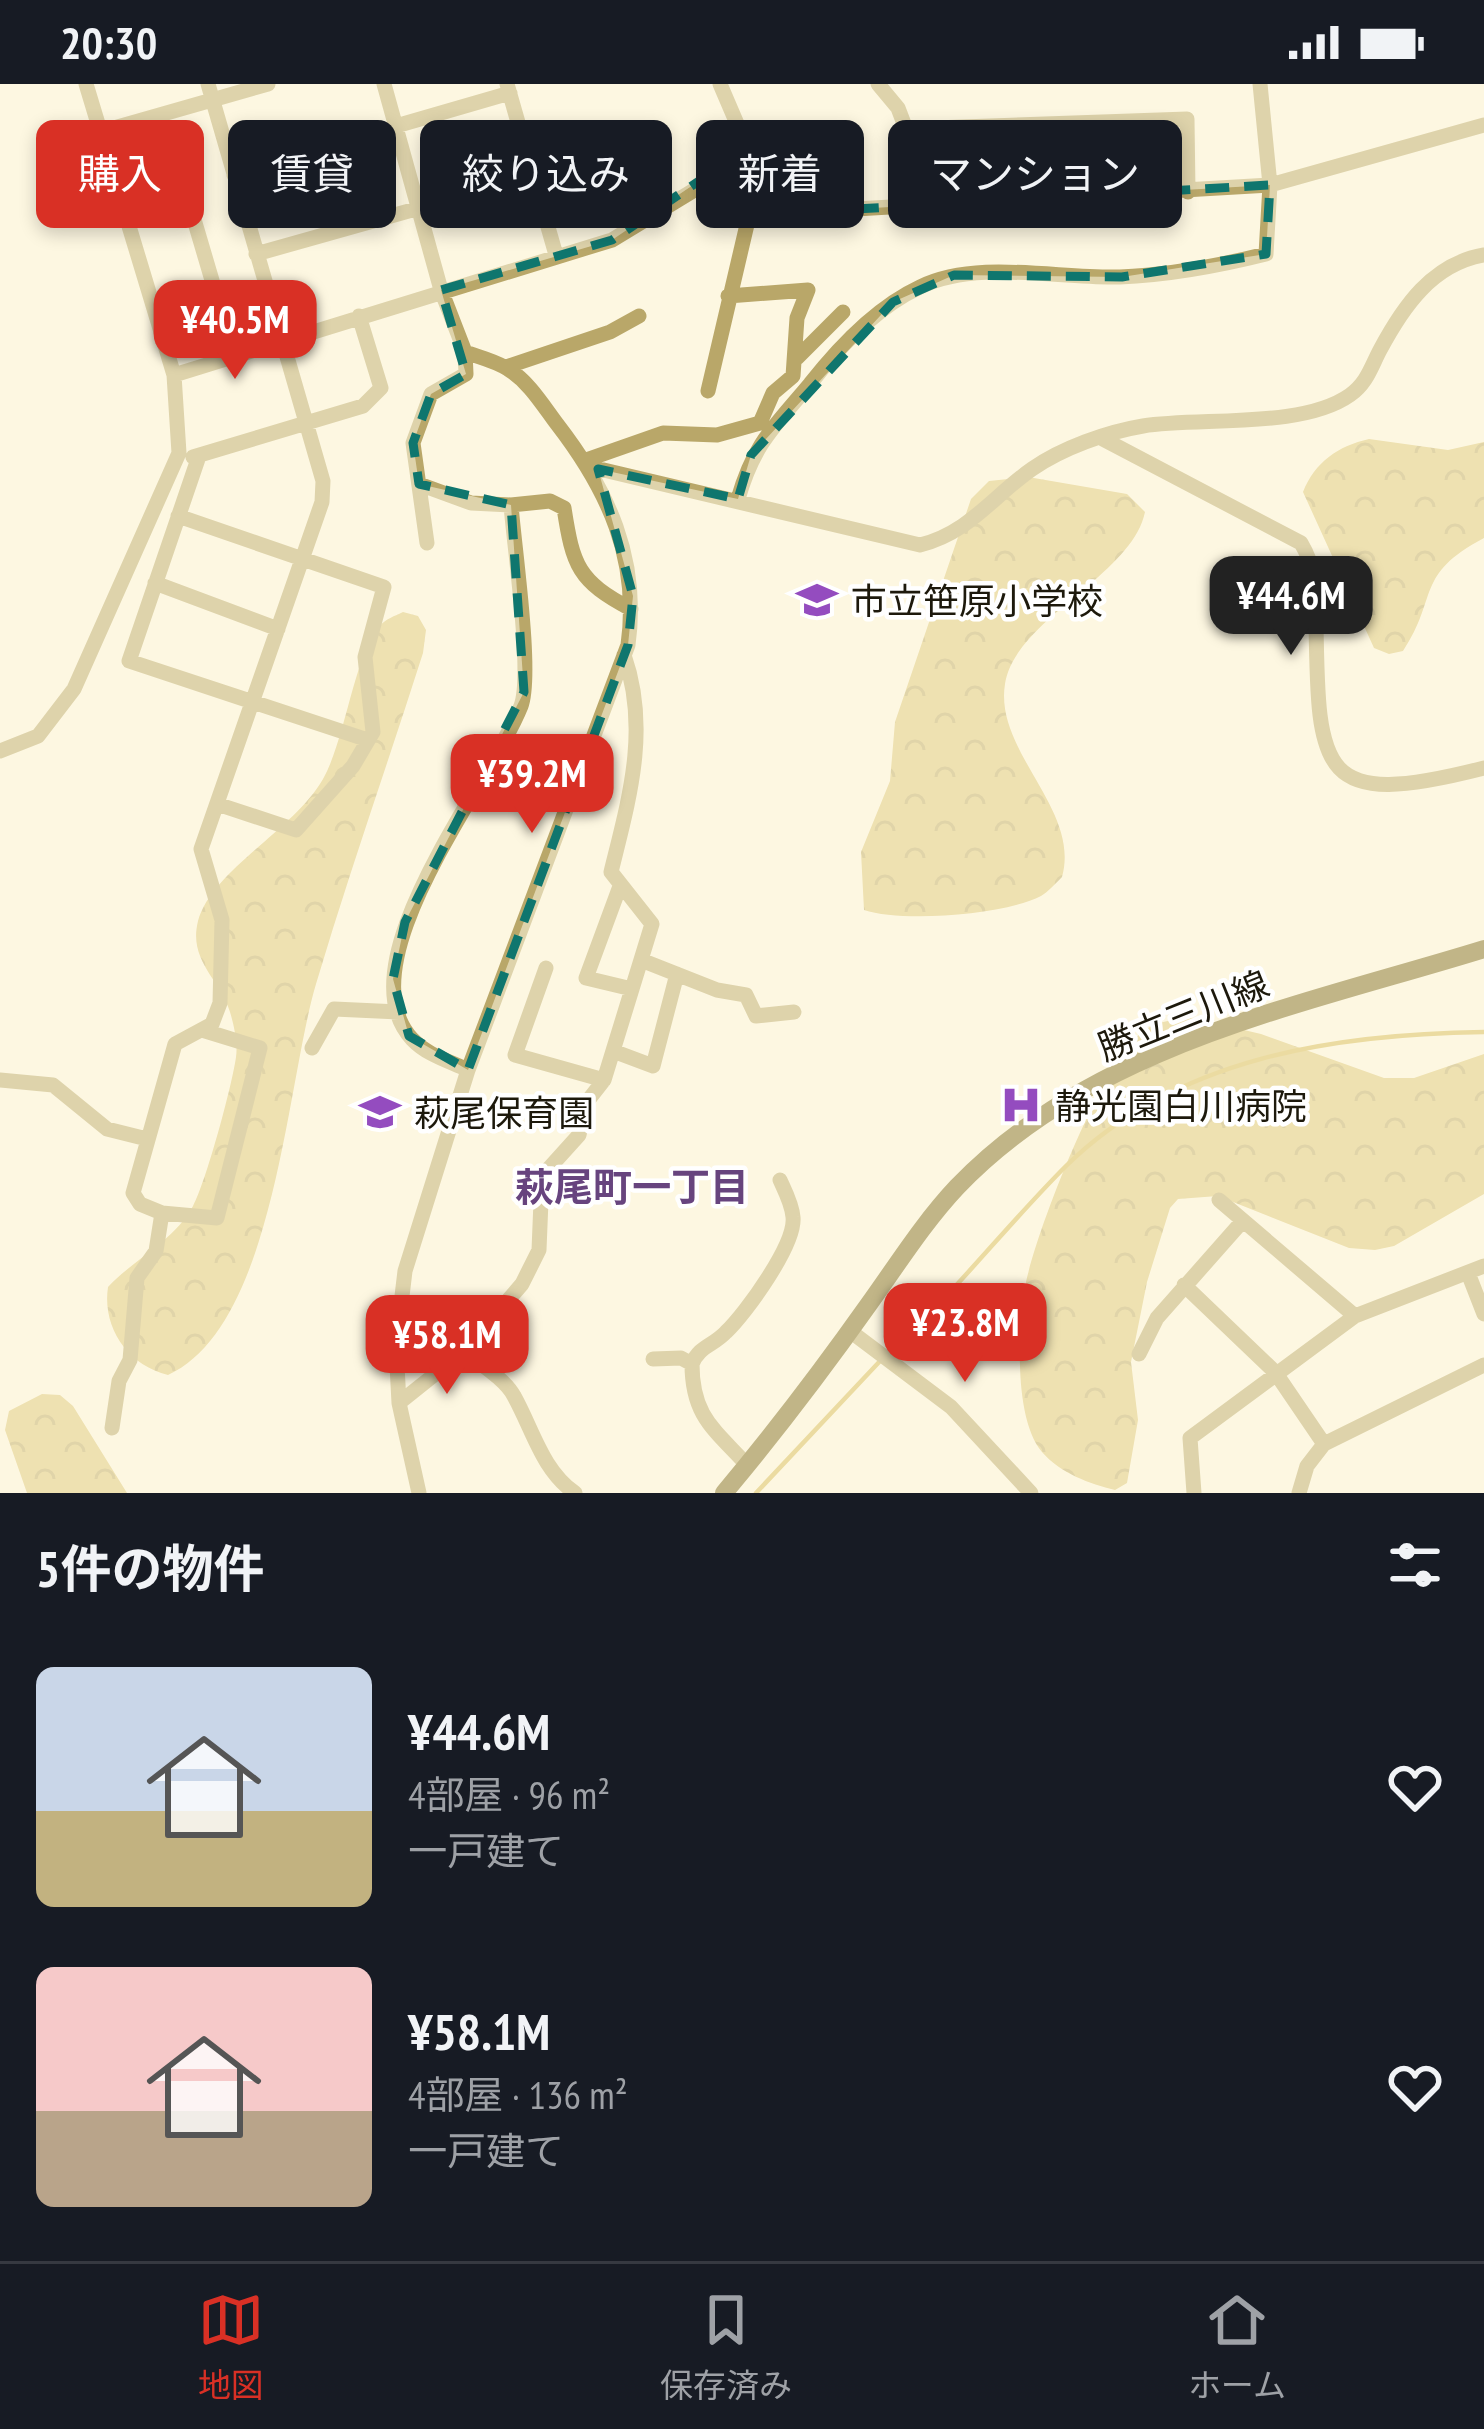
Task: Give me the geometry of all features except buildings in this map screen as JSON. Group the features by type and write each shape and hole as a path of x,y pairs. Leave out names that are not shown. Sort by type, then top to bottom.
{"main road":[{"name":"勝立三川線","path":"724,1493 954,1190 1001,1144 1047,1111 1157,1056 1264,1015 1484,949"}],"street":[{"path":"86,84 96,120"},
{"path":"142,120 210,92 268,84"},
{"path":"384,84 394,120"},
{"path":"720,84 735,120"},
{"path":"878,84 903,120"},
{"path":"738,499 751,455 805,389 851,338 908,294 953,275 1122,277 1208,268 1266,254 1270,185 1260,84"},
{"path":"427,543 412,443 431,394 466,374 465,352 441,290 396,129 508,89 517,120"},
{"path":"210,92 228,157"},
{"path":"163,114 234,356"},
{"path":"1159,120 1187,119 1188,192"},
{"path":"1182,192 1270,185 1484,125"},
{"path":"174,375 612,240 696,189"},
{"path":"256,254 418,208"},
{"path":"0,751 38,736 74,689 178,453 174,375 129,228"},
{"path":"202,1030 260,1048 218,1218 162,1213 140,1204 133,1193 175,1044 212,1024 220,1004 222,920 202,849 322,502 323,481 248,228"},
{"path":"548,228 556,255"},
{"path":"708,391 748,228"},
{"path":"588,464 920,545 943,539 976,519 1035,467 1103,439 1144,426 1286,414 1349,396 1369,377 1419,289 1484,255"},
{"path":"588,464 662,434 718,435 760,423 773,392 793,376 797,318 808,290 728,296"},
{"path":"797,358 843,312"},
{"path":"178,453 198,459 363,406 381,388 359,316"},
{"path":"506,367 512,361 610,332 639,316"},
{"path":"419,1493 399,1403 396,1346 406,1271 468,1070 624,655 631,609 625,553 607,495 588,464 529,387 506,367 465,352"},
{"path":"1103,439 1301,543 1315,566 1317,716 1322,744 1339,772 1358,783 1386,788 1484,768"},
{"path":"198,459 129,661 368,740"},
{"path":"418,484 471,503 550,501 564,508 572,557 593,589 631,609"},
{"path":"468,1070 426,1051 409,1036 393,979 405,922 521,705 512,505"},
{"path":"178,516 384,587 365,657 373,701 368,740 296,830 217,804"},
{"path":"155,584 278,628"},
{"path":"399,1403 464,1351 530,1270 538,1250 542,1176 579,1135 586,1102 604,1080 652,924 611,872 637,751 637,717 624,655"},
{"path":"620,886 586,977 632,989"},
{"path":"641,960 746,995 757,1016 794,1012"},
{"path":"546,968 515,1054 604,1080"},
{"path":"613,1052 652,1066 677,974"},
{"path":"312,1048 334,1009 399,1012"},
{"path":"0,1080 52,1085 107,1129 147,1139"},
{"path":"748,1465 698,1411 692,1399 692,1364 698,1350 726,1332 754,1298 788,1240 794,1220 780,1180"},
{"path":"1219,1200 1240,1223 1354,1316"},
{"path":"112,1428 119,1381 130,1360 137,1278 156,1251 162,1213"},
{"path":"1139,1354 1157,1318 1240,1223"},
{"path":"1193,1493 1190,1438 1354,1316 1476,1270 1484,1314"},
{"path":"1184,1285 1275,1372 1324,1444"},
{"path":"850,1330 951,1407 1031,1493"},
{"path":"464,1351 512,1391 542,1454 560,1483 575,1493"},
{"path":"653,1360 681,1358 692,1364"},
{"path":"1299,1493 1307,1466 1324,1444 1484,1364"}],"highlighted area":[{"path":"753,161 753,215 1270,185 1266,254 1122,277 954,275 893,302 751,455 738,499 598,469 633,596 628,645 468,1070 409,1036 393,979 405,922 524,692 511,505 419,484 413,443 431,394 466,374 441,290 612,240 724,164"}],"green space":[{"path":"1369,439 1448,450 1484,442 1484,538 1462,551 1437,576 1403,651 1389,654 1374,648 1303,492 1329,457"},
{"path":"1028,477 1127,494 1145,512 1136,535 1119,557 1029,639 1013,661 1005,684 1012,733 1060,828 1065,852 1062,877 1041,896 1004,908 927,916 864,910 861,852 890,781 895,722 971,499 989,481"},
{"path":"403,612 418,616 426,630 423,653 316,984 271,1199 254,1256 232,1307 204,1348 168,1375 129,1353 114,1330 107,1302 108,1287 165,1240 193,1206 229,1089 236,1052 234,1029 225,1000 197,947 198,921 219,884 293,816 323,779 371,639 385,621"},
{"path":"1193,1018 1261,1034 1384,1078 1414,1078 1484,1054 1484,1194 1394,1246 1375,1250 1349,1248 1218,1196 1178,1199 1170,1208 1147,1282 1131,1362 1138,1420 1127,1483 1115,1490 1057,1466 1033,1437 1020,1370 1026,1282 1057,1188 1107,1079 1141,1033 1165,1021"},
{"path":"42,1394 60,1395 73,1406 127,1493 27,1493 5,1430 9,1411"}],"waterway":[{"path":"889,1353 1066,1166 1110,1129 1157,1099 1208,1076 1316,1047 1372,1038 1484,1032"},
{"path":"756,1493 881,1360"}],"place":[{"name":"市立笹原小学校","path":"817,600"},
{"name":"静光園白川病院","path":"1021,1105"},
{"name":"萩尾保育園","path":"380,1112"}],"district":[{"name":"萩尾町一丁目","path":"632,1186"}]}
